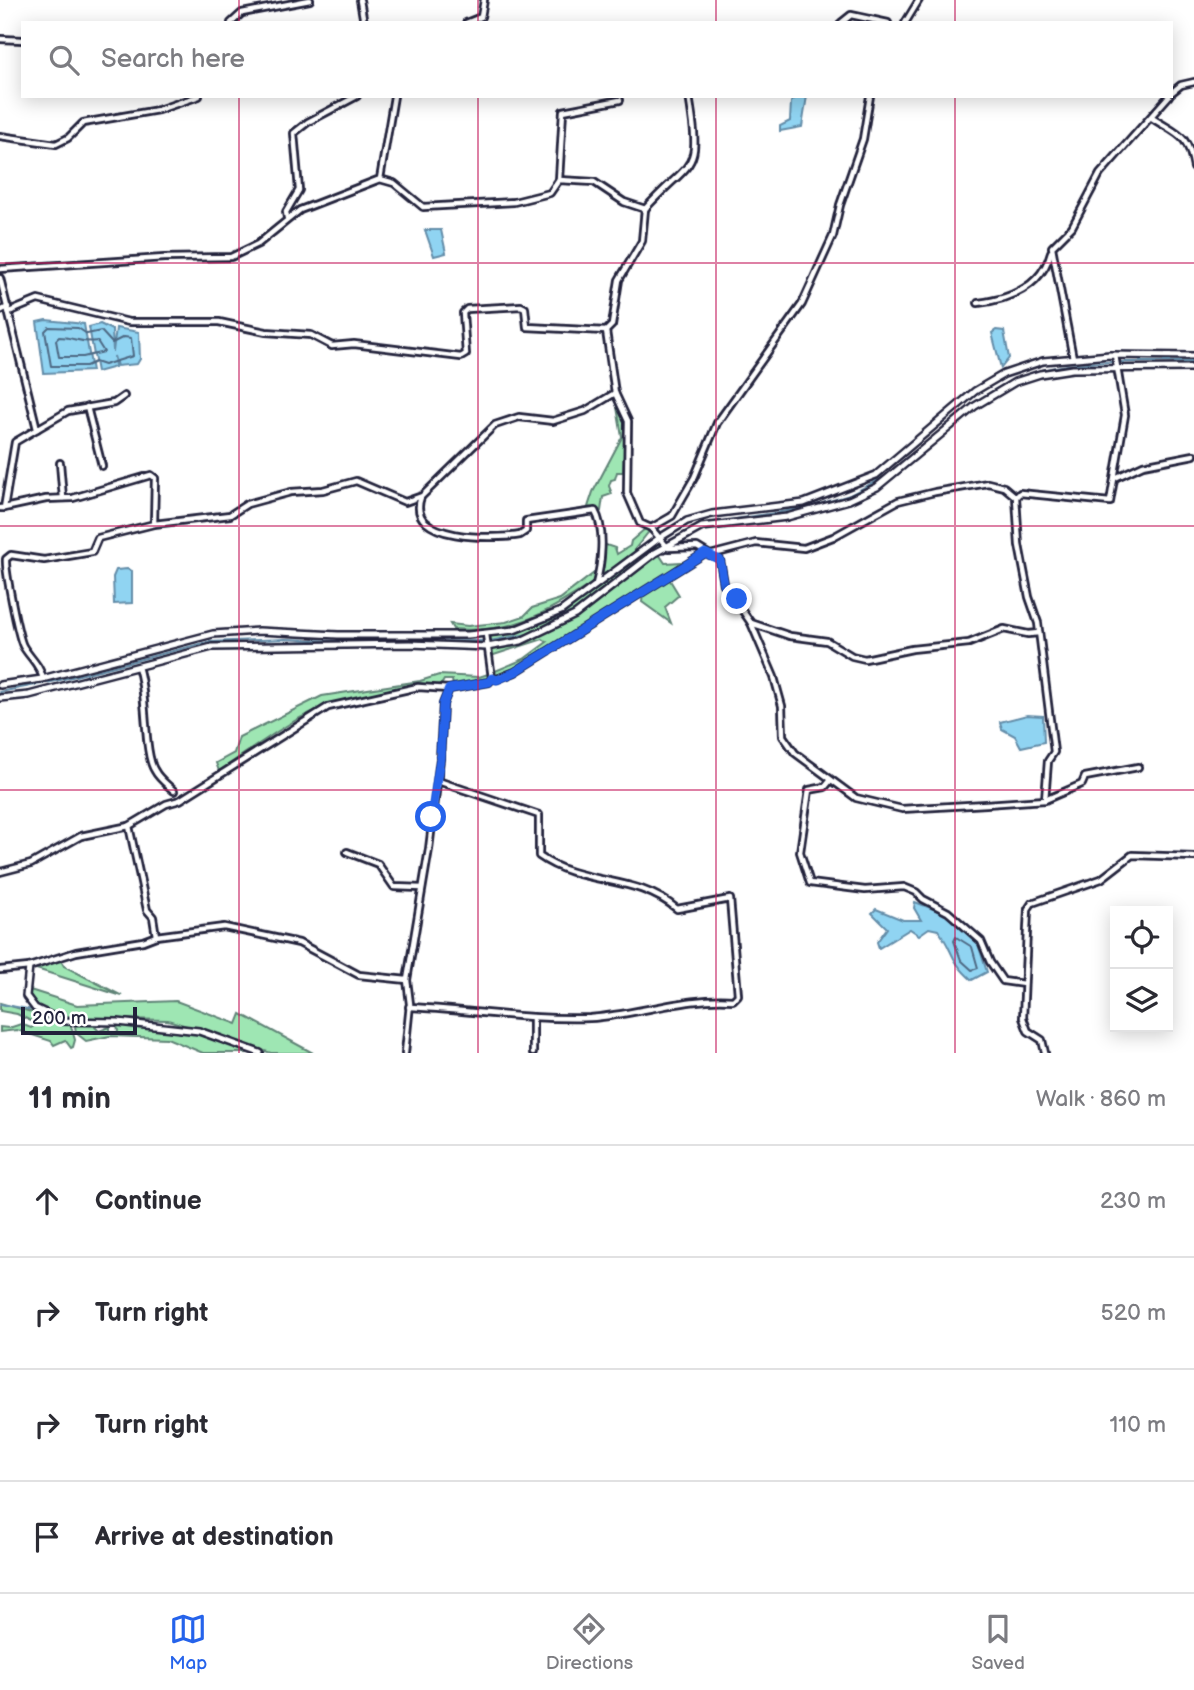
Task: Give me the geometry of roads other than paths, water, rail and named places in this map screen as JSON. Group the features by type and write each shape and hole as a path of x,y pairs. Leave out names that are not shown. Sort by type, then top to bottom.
{"main road":[{"path":"0,685 43,679 150,648 232,632 486,634 514,630 551,617 703,515 804,503 876,475 994,379 1044,361 1115,355 1194,356"},
{"path":"0,698 29,695 212,647 410,644 487,647 520,641 575,615 663,544 702,527 775,519 861,496 887,480 975,406 1016,382 1064,370 1194,368"},
{"path":"29,967 26,996 35,1008 62,1021 118,1021 199,1031 260,1053"}],"street":[{"path":"233,21 242,13 310,0"},
{"path":"360,0 364,21"},
{"path":"471,21 481,17 484,0"},
{"path":"906,21 919,0"},
{"path":"844,21 851,15 879,21"},
{"path":"0,39 21,40"},
{"path":"1173,92 1181,85 1194,82"},
{"path":"0,136 56,144 68,138 83,123 158,110 193,98"},
{"path":"287,218 286,212 299,190 294,133 299,127 353,98"},
{"path":"380,179 394,98"},
{"path":"0,311 38,300 128,322 219,322 266,332 311,335 331,346 354,344 461,357 466,354 463,313 467,309 521,306 525,308 527,327 606,331 612,325 619,280 642,242 645,209 692,165 697,143 689,98"},
{"path":"651,527 672,516 694,478 717,423 802,304 833,236 840,205 863,139 870,98"},
{"path":"978,303 996,301 1020,292 1044,271 1052,247 1072,227 1100,174 1168,98"},
{"path":"0,269 164,258 231,257 258,244 287,218 380,179 394,183 423,206 514,202 550,193 559,180 563,111 620,100"},
{"path":"1152,118 1180,133 1188,146 1194,168"},
{"path":"559,180 594,182 624,202 645,209"},
{"path":"1052,247 1073,358"},
{"path":"0,278 37,429"},
{"path":"606,331 615,393 628,421 627,493 640,523 651,527 663,544 697,547 705,553 715,555 756,543 804,548 833,537 898,501 935,492 988,483 1004,487 1016,497 1019,545 1039,633 1054,752 1048,761 1045,800"},
{"path":"1016,497 1020,493 1110,502 1125,415 1115,355"},
{"path":"594,588 596,570 603,557 595,511 526,522 526,531 520,536 460,536 437,530 426,522 419,503 422,496 495,425 519,417 553,421 585,411 615,393"},
{"path":"124,396 114,403 68,411 15,442 2,508 107,490 151,475 155,478 154,524"},
{"path":"87,407 102,466"},
{"path":"1114,479 1143,465 1194,455"},
{"path":"60,463 63,498"},
{"path":"43,679 40,668 24,648 16,629 16,612 6,559 11,555 44,561 92,552 98,538 154,524 230,515 247,504 291,492 323,490 356,481 404,502 422,496"},
{"path":"492,678 497,680 515,672 705,553"},
{"path":"715,555 720,560 724,584 751,623 774,677 782,706 783,736 795,753 856,798 902,809 1045,800 1082,784 1085,777 1138,767"},
{"path":"751,623 790,636 827,641 852,656 865,659 912,649 969,643 1004,629 1028,634 1039,633"},
{"path":"486,634 492,678"},
{"path":"138,667 144,684 148,747 153,770 174,792"},
{"path":"0,872 31,864 80,836 129,826 166,804 180,800 328,707 418,687 449,689 489,682 492,678"},
{"path":"405,1053 409,1007 407,981 438,782 442,715 449,689"},
{"path":"830,781 825,788 809,790 800,852 810,883 864,890 904,887 916,892 923,899 948,912 981,941 989,962 1003,981 1024,984"},
{"path":"409,1007 533,1017 590,1018 696,1002 737,999 739,988 730,899 677,909 658,893 619,882 602,881 547,862 539,856 539,815 438,782"},
{"path":"129,826 142,891 147,910 153,917 156,936"},
{"path":"347,852 378,864 394,887 422,888"},
{"path":"1045,1053 1042,1040 1028,1031 1023,1018 1028,909 1032,903 1101,879 1132,855 1194,857"},
{"path":"0,970 29,967 76,952 143,941 156,936 224,927 299,943 359,975 407,981"},
{"path":"533,1017 533,1053"}],"water":[{"path":"795,98 807,98 802,127 780,131 780,126 790,121 791,102"},
{"path":"425,230 441,230 446,253 434,256"},
{"path":"46,320 84,324 92,371 44,373 37,322"},
{"path":"100,324 112,330 113,352 116,328 139,332 140,359 137,364 117,366 114,356 115,367 97,372 89,327"},
{"path":"996,330 1004,331 1009,358 1001,368 992,333"},
{"path":"116,570 132,571 132,603 114,604 113,577"},
{"path":"1027,715 1043,716 1044,742 1021,747 1015,736 1002,729 1000,722"},
{"path":"915,902 944,913 977,941 987,972 972,980 959,967 938,930 929,928 919,935 910,929 879,948 877,942 887,928 872,913 876,909 903,920 921,920 914,908"}],"waterway":[{"path":"920,448 965,410 1007,383 1053,368 1112,362"},
{"path":"1119,362 1194,362"},
{"path":"704,524 806,508 850,495 886,476"},
{"path":"667,542 696,527"},
{"path":"619,578 662,545"},
{"path":"489,641 528,634 579,609"},
{"path":"0,692 56,681 208,642 285,639 367,642"},
{"path":"387,642 484,641"},
{"path":"0,1004 33,1010"}]}
